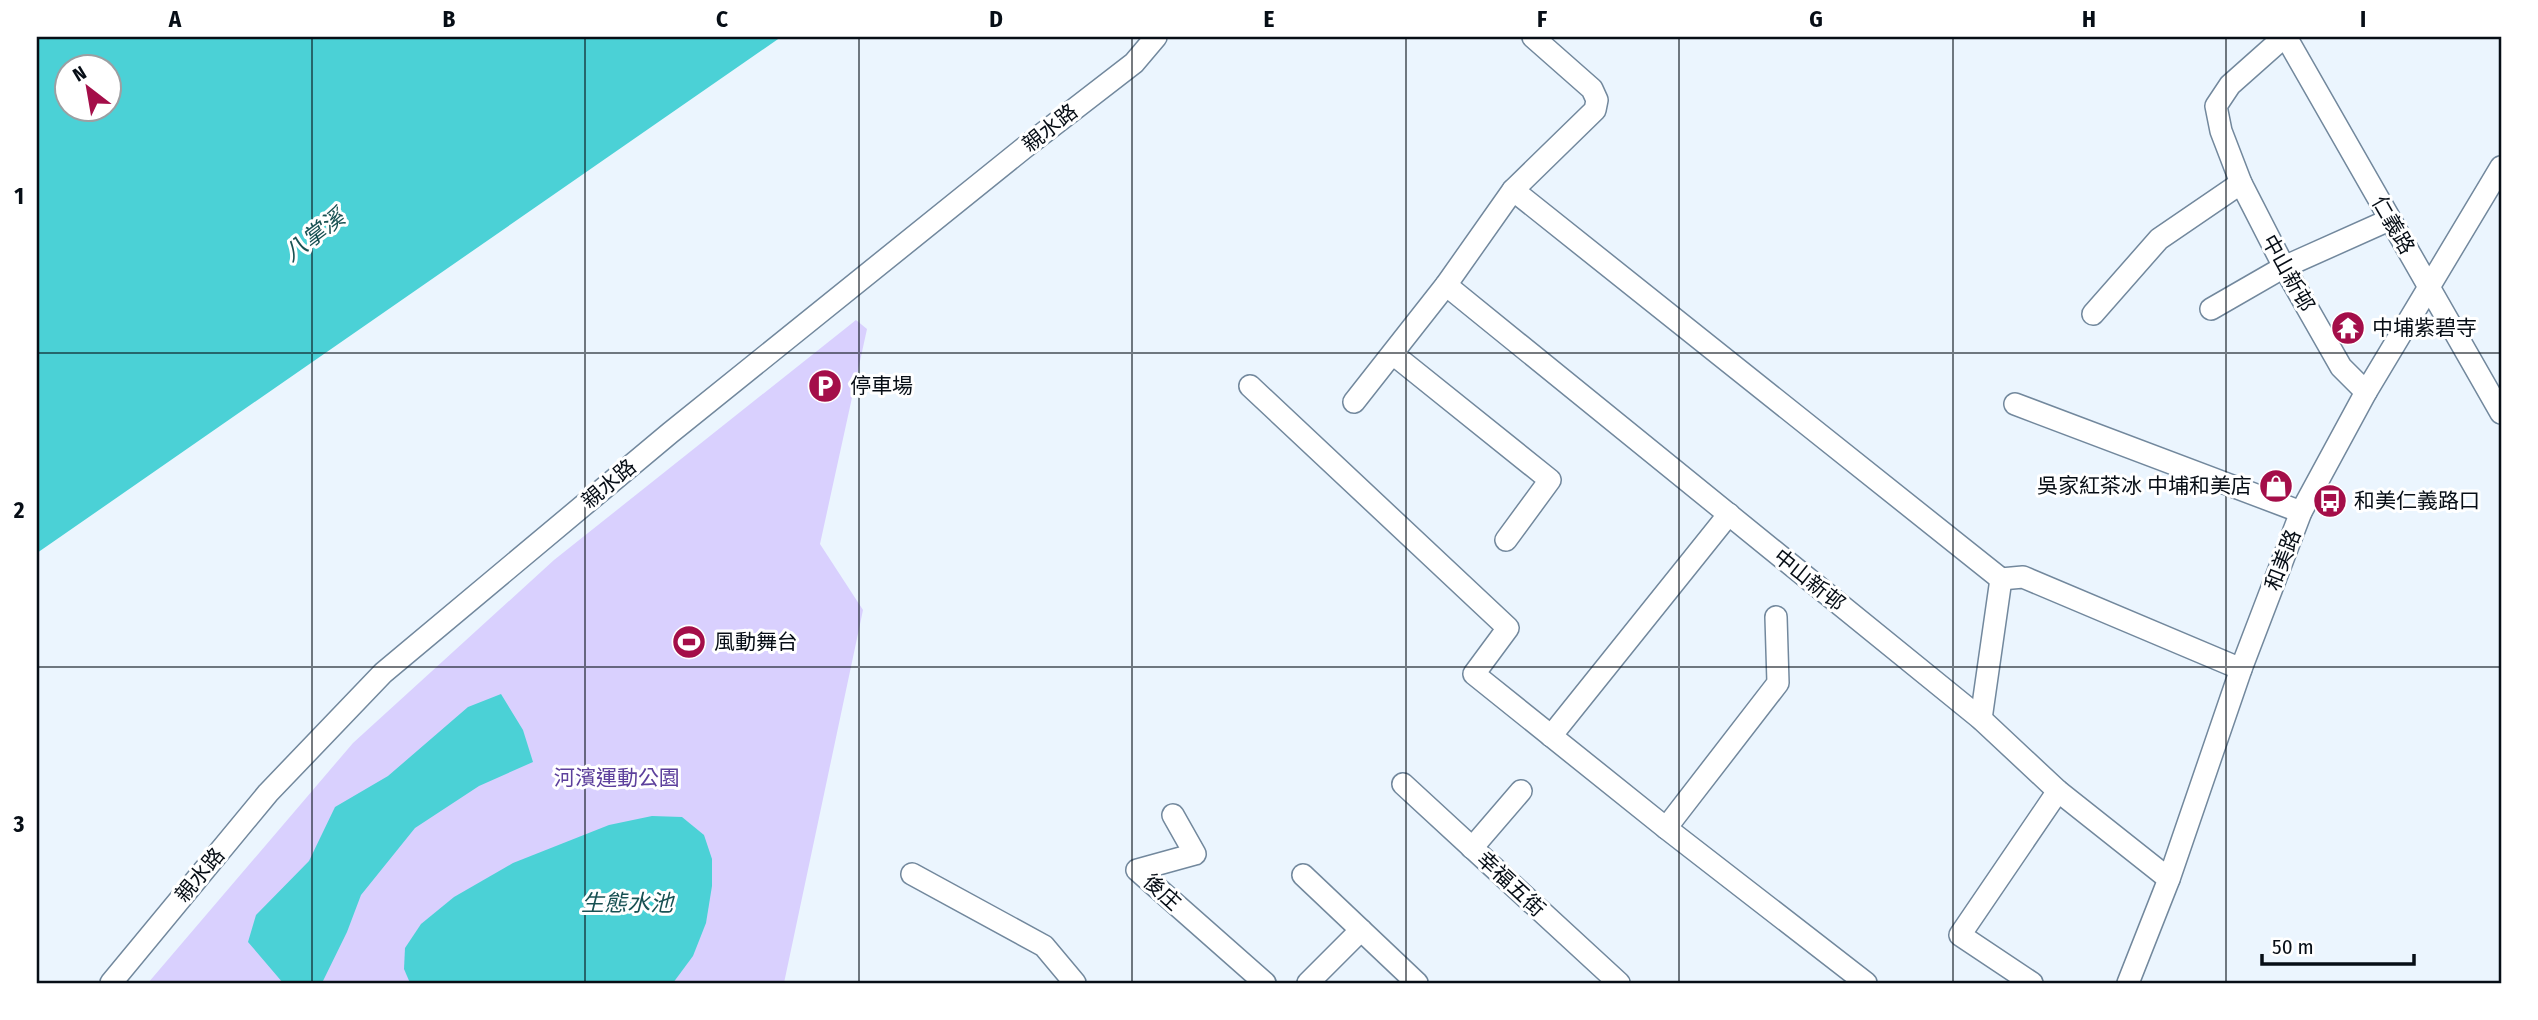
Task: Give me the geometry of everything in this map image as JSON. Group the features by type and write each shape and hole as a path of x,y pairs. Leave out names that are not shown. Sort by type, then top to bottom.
{"street":[{"name":"親水路","path":"111,983 268,793 383,673 670,433 1024,148 1134,64 1156,37"},
{"path":"1354,402 1446,285 1513,190 1595,110 1597,100 1592,89 1533,37"},
{"name":"中山新邨","path":"2285,37 2230,85 2216,106 2221,131 2241,183 2284,267 2341,367 2366,392"},
{"name":"仁義路","path":"2285,37 2501,413"},
{"name":"和美路","path":"2128,983 2169,879 2241,669 2301,512 2366,392 2501,166"},
{"path":"2092,314 2159,239 2241,183"},
{"path":"1513,190 2001,579 2023,577 2241,669"},
{"path":"2211,309 2284,267 2389,220"},
{"name":"中山新邨","path":"1446,285 1981,719 2058,791 2169,879"},
{"path":"1392,354 1550,480 1506,540"},
{"path":"1250,386 1508,628 1474,674 1866,983"},
{"path":"2015,404 2301,512"},
{"path":"1551,736 1729,514"},
{"path":"1981,719 2001,579"},
{"path":"1666,828 1778,683 1776,617"},
{"name":"幸福五街","path":"1402,784 1619,983"},
{"path":"1472,848 1521,791"},
{"path":"2032,983 1960,935 2058,791"},
{"name":"後庄","path":"1173,815 1195,854 1137,870 1265,983"},
{"path":"912,874 1044,946 1075,983"},
{"path":"1303,875 1417,983"},
{"path":"1308,983 1361,930"}],"green space":[{"name":"河濱運動公園","path":"856,320 867,329 820,544 863,610 784,983 148,983 353,743 554,560"}],"water":[{"name":"八掌溪","path":"37,37 781,37 37,553"},
{"path":"501,694 523,730 533,762 479,786 415,828 361,895 347,932 322,983 283,983 248,942 256,915 309,861 335,807 388,776 468,707"},
{"name":"生態水池","path":"652,816 682,817 704,835 712,859 712,886 706,923 693,956 673,983 410,983 404,969 405,948 421,924 454,897 513,863 609,825"}],"place":[{"name":"中埔紫碧寺","path":"2348,328"},
{"name":"停車場","path":"825,386"},
{"name":"吳家紅茶冰 中埔和美店","path":"2276,486"},
{"name":"和美仁義路口","path":"2330,501"},
{"name":"風動舞台","path":"689,642"}]}
